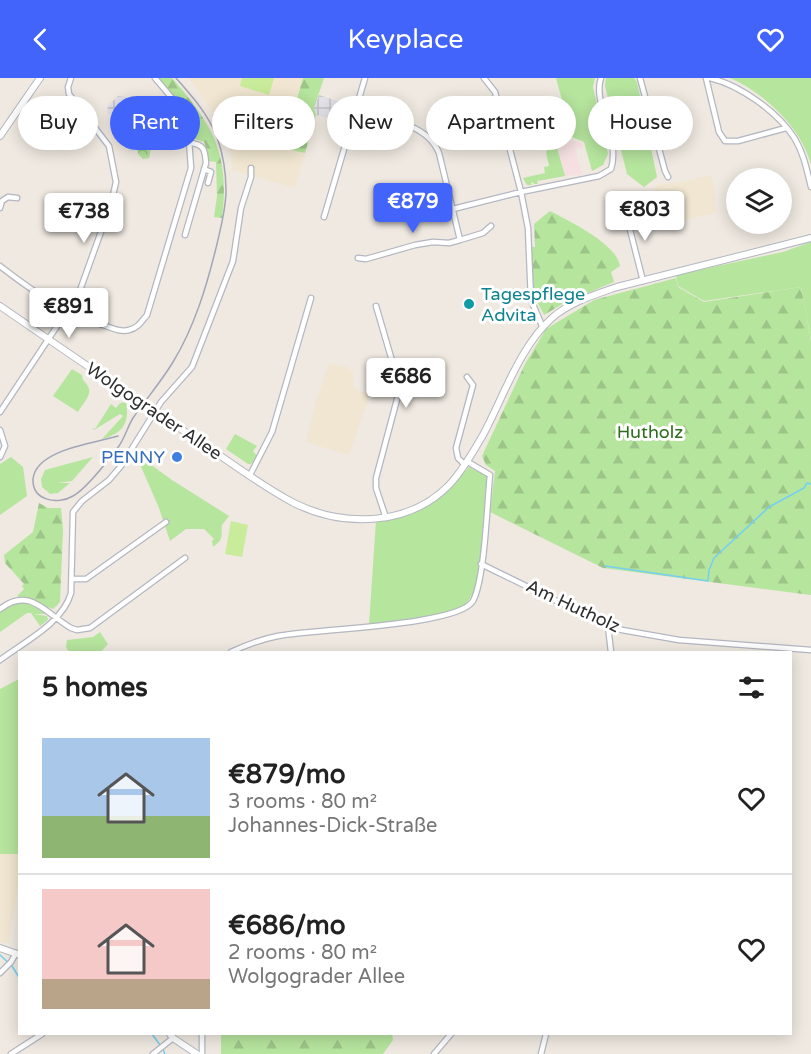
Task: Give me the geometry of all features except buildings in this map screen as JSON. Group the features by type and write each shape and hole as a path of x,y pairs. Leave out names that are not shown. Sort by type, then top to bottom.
{"main road":[{"path":"0,136 40,78"},
{"name":"Wolgograder Allee","path":"0,306 294,503 315,512 354,520 386,518 408,512 428,502 449,485 467,464 525,352 552,318 578,302 617,287 811,238"},
{"path":"0,948 18,954"},
{"path":"172,1036 197,1054"}],"street":[{"path":"0,412 79,293 111,204 116,182 109,146 69,94 68,87 71,78"},
{"path":"155,78 170,96"},
{"path":"359,96 365,78"},
{"path":"484,78 495,92 521,192 528,228 531,300 543,328"},
{"path":"453,209 598,176 611,169 615,150 599,90 601,78"},
{"path":"640,78 665,171 669,177"},
{"path":"786,128 738,141 725,141 718,132 708,78 730,84 747,94 786,128 803,157 811,188"},
{"path":"414,127 428,135 439,153 460,240"},
{"path":"185,235 204,169 206,152 200,146"},
{"path":"0,266 81,319 126,331 138,327 147,315 191,168 190,150"},
{"path":"324,217 343,150"},
{"path":"0,660 56,619 68,605 72,579 74,512 82,501 109,480 121,466 161,402 192,367 233,261 251,168"},
{"path":"204,169 211,172 208,183"},
{"path":"0,208 2,201 8,197 16,198"},
{"path":"625,210 643,281"},
{"path":"358,258 366,259 433,242 449,243 483,233 491,226"},
{"path":"250,475 272,432 311,298"},
{"path":"376,306 400,388 376,478 376,488 386,518"},
{"path":"233,651 279,636 362,628 459,612 469,606 477,589 490,475 459,458 456,448 473,385 467,377"},
{"path":"0,430 5,446 0,457"},
{"path":"72,579 86,579 166,522"},
{"path":"0,609 12,601 27,600 36,603 56,619 77,630 90,628 185,558"},
{"name":"Am Hutholz","path":"481,564 608,626 622,630 679,640 811,650"},
{"path":"608,626 611,651"},
{"path":"0,973 18,954"},
{"path":"11,1054 40,1035"},
{"path":"202,1035 202,1054"},
{"path":"434,1054 450,1035"},
{"path":"541,1054 546,1035"},
{"path":"153,1054 172,1036"}],"shaded area":[{"path":"189,78 303,78 298,96 212,96 212,112"},
{"path":"319,95 327,98 327,118 316,115 315,105"},
{"path":"576,142 580,142 584,147 576,150"},
{"path":"230,150 292,150 305,153 295,188 232,170"},
{"path":"558,150 575,150 582,174 565,176"},
{"path":"711,175 715,188 715,213 670,223 659,207 654,191 657,185"},
{"path":"329,364 347,367 353,372 353,387 358,391 370,393 349,455 306,442 316,401"},
{"path":"0,854 18,854 18,886 9,943 0,942"}],"green space":[{"path":"157,78 172,78 187,96 171,96"},
{"path":"242,78 274,78 269,95 240,86"},
{"path":"303,78 324,78 315,105 315,96 298,96"},
{"path":"556,78 595,78 593,87 595,96 588,96 588,150 607,150 608,154 603,165 592,171 584,142 576,139 576,96 561,96"},
{"path":"606,78 634,78 640,96 608,96"},
{"path":"730,78 811,78 811,165 799,138 780,113 755,92"},
{"path":"200,114 212,135 212,150 218,150 221,158 224,196 222,218 214,217 217,196 216,162 208,161 204,142 200,141"},
{"path":"137,150 150,150 149,158 143,159"},
{"path":"558,150 565,176 527,185 523,178 545,173 544,167 549,166 546,152"},
{"path":"621,150 651,150 657,177 644,187 627,174"},
{"path":"550,211 602,242 617,258 620,266 611,272 614,282 566,302 544,315 534,295 531,247 535,247 534,224"},
{"path":"811,242 811,340 801,287 704,301 678,286 676,275 783,252"},
{"name":"Hutholz","path":"676,278 678,287 704,302 801,287 811,341 811,595 603,568 490,512 495,471 486,465 482,456 525,364 546,329 594,300"},
{"path":"72,369 82,375 89,389 87,398 78,412 53,396"},
{"path":"126,401 127,415 123,426 115,434 102,439 123,416 120,414 94,430 92,428 95,429 111,404 116,408"},
{"path":"235,434 257,446 253,451 257,456 251,464 226,449"},
{"path":"139,456 229,516 222,525 221,538 217,544 213,547 214,539 204,529 186,529 170,541 159,508 139,462"},
{"path":"11,457 23,467 27,496 0,515 0,464"},
{"path":"93,457 72,481 57,483 70,483 58,493 50,494 42,487 41,479 45,470"},
{"path":"469,467 487,476 480,563 475,589 465,607 431,616 369,625 376,520 413,512 461,476"},
{"path":"39,503 48,508 61,508 63,530 60,602 53,609 17,596 24,589 22,586 24,584 5,563 4,555 33,532"},
{"path":"231,521 248,525 242,557 225,554"},
{"path":"16,602 31,603 47,614 33,614 47,616 48,620 40,626 31,613 27,613 0,632 0,611"},
{"path":"100,632 108,644 102,651 68,651 66,647 67,640 93,637"},
{"path":"18,680 18,854 0,854 0,689"},
{"path":"221,1035 392,1035 393,1040 383,1054 221,1054"}],"waterway":[{"path":"605,566 708,581 709,570 714,558 769,507 804,488 807,483 811,484"},
{"path":"0,955 12,966 18,976"},
{"path":"153,1035 160,1045"},
{"path":"163,1049 165,1054"}],"tram line":[{"path":"118,436 68,449 44,461 37,469 33,479 37,492 47,499 67,499 98,473 119,446 133,418 164,377 181,348 200,305 223,217 226,197 224,163 217,137 209,121 176,78"}],"place":[{"name":"Tagespflege Advita","path":"469,304"},
{"name":"PENNY","path":"177,457"}]}
